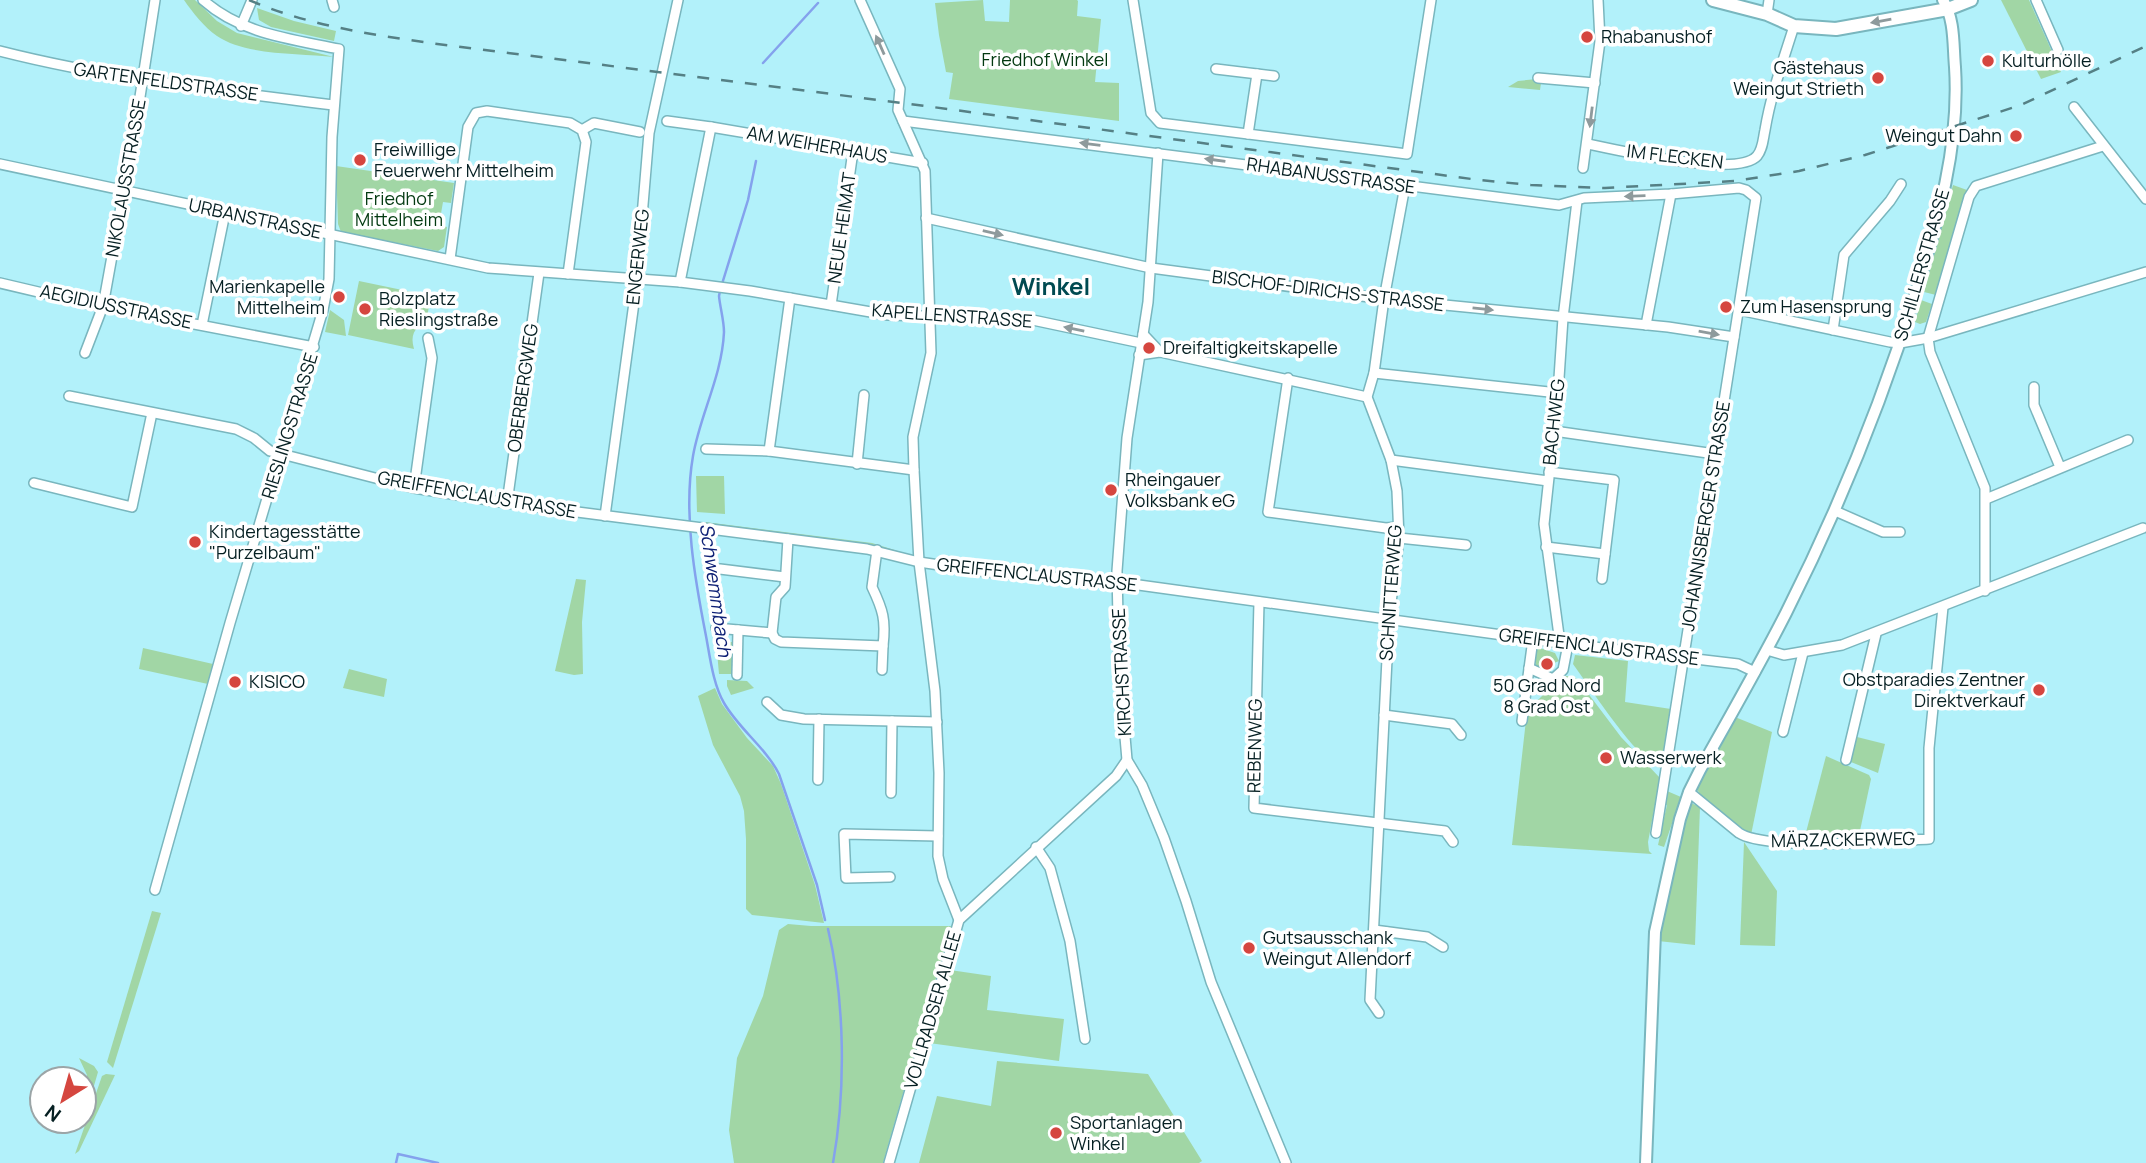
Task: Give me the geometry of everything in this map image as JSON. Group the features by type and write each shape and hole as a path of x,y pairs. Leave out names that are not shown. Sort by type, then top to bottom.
{"main road":[{"path":"1713,0 1767,14 1794,26 1836,29 1971,0"}],"street":[{"name":"NIKOLAUSSTRASSE","path":"85,353 103,306 155,0"},
{"name":"RIESLINGSTRASSE","path":"155,890 230,623 314,347 329,279 330,177 339,49 241,26 203,0"},
{"path":"241,26 252,0"},
{"name":"ENGERWEG","path":"605,516 636,277 649,133 678,0"},
{"path":"860,0 900,89 898,110 923,163 930,361 914,437 914,470 919,562 937,722 938,856 943,879 959,920"},
{"path":"1133,0 1152,117 1166,125 1407,154 1431,0"},
{"path":"1583,168 1600,41 1598,0"},
{"path":"1767,14 1769,0"},
{"path":"2036,0 2058,50"},
{"name":"SCHILLERSTRASSE","path":"1646,1163 1653,954 1657,916 1680,819 1689,792 1767,650 1835,511 1865,441 1900,343 1934,233 1951,151 1955,116 1955,76 1952,27 1946,4"},
{"name":"IM FLECKEN","path":"1588,144 1660,158 1705,163 1751,161 1759,153 1774,83 1794,26"},
{"name":"GARTENFELDSTRASSE","path":"0,51 75,69 142,81 334,104"},
{"path":"1216,69 1273,76"},
{"path":"1248,134 1257,74"},
{"path":"1538,78 1595,83"},
{"path":"2074,107 2146,199"},
{"path":"450,259 468,127 473,116 487,111 570,123 582,130 586,142 568,274"},
{"name":"AM WEIHERHAUS","path":"667,121 923,163"},
{"name":"RHABANUSSTRASSE","path":"903,121 1559,205 1584,198 1739,188 1756,198"},
{"path":"582,130 594,123 640,132"},
{"path":"680,282 710,127"},
{"path":"1984,591 1985,488 1930,352 1928,338 1969,197 1976,186 2103,146"},
{"name":"NEUE HEIMAT","path":"831,305 853,151"},
{"name":"KIRCHSTRASSE","path":"1158,153 1151,268 1124,474 1118,582 1119,667 1127,760 1142,785 1160,827 1211,982 1286,1163"},
{"name":"URBANSTRASSE","path":"0,164 488,268 636,277"},
{"path":"1833,330 1844,256 1891,201 1901,184"},
{"path":"1139,355 1160,352 1367,397 1374,373 1384,299 1405,186"},
{"path":"1646,325 1671,194"},
{"name":"JOHANNISBERGER STRASSE","path":"1656,832 1756,198"},
{"name":"BACHWEG","path":"1564,644 1544,524 1577,201"},
{"path":"202,325 225,213"},
{"name":"BISCHOF-DIRICHS-STRASSE","path":"926,218 1151,268 1384,299 1646,325 1734,337"},
{"path":"1739,310 1900,343 1928,338 2146,272"},
{"name":"OBERBERGWEG","path":"507,503 539,273"},
{"name":"KAPELLENSTRASSE","path":"636,277 715,286 888,314 1028,319 1142,339"},
{"name":"AEGIDIUSSTRASSE","path":"0,283 314,347"},
{"path":"769,451 790,298"},
{"path":"414,488 432,358 428,338"},
{"path":"1142,339 1160,352"},
{"path":"1374,373 1558,393"},
{"path":"1288,378 1268,512 1385,528 1397,527"},
{"path":"2034,387 2034,405 2060,467"},
{"path":"857,464 864,395"},
{"name":"GREIFFENCLAUSTRASSE","path":"69,396 236,429 254,438 270,451 414,488 507,503 877,550 919,562 1020,577 1118,582 1564,644 1738,664 1755,672"},
{"name":"SCHNITTERWEG","path":"1367,397 1391,460 1397,491 1399,538 1389,619 1370,1000 1379,1013"},
{"path":"34,483 132,507 152,413"},
{"path":"1554,431 1715,454"},
{"path":"1986,499 2128,440"},
{"path":"706,449 769,451 914,470"},
{"path":"1391,460 1614,480 1602,579"},
{"path":"1835,511 1884,533 1900,532"},
{"path":"1767,650 1784,655 1803,653 1876,634 2143,528"},
{"path":"1399,538 1466,545"},
{"path":"789,539 782,592 776,597 772,633 775,639 781,642 883,646"},
{"path":"1546,547 1605,554"},
{"path":"877,550 872,587 880,600 884,633 881,670"},
{"path":"720,569 785,577"},
{"name":"REBENWEG","path":"1259,601 1254,808 1379,823"},
{"name":"MÄRZACKERWEG","path":"1689,792 1745,838 1766,842 1855,843 1930,839 1929,748 1943,607"},
{"path":"716,628 772,633"},
{"path":"737,675 738,630"},
{"path":"1846,760 1876,634"},
{"path":"1522,722 1533,639"},
{"path":"1529,668 1553,679 1563,670 1564,644"},
{"path":"1783,732 1803,653"},
{"path":"767,702 781,715 819,719 937,722"},
{"path":"1384,715 1452,724 1461,735"},
{"path":"818,780 819,719"},
{"path":"891,793 892,721"},
{"name":"VOLLRADSER ALLEE","path":"889,1163 959,920 1116,776 1127,760"},
{"path":"1379,823 1446,831 1453,842"},
{"path":"890,877 846,878 844,834 938,836"},
{"path":"1036,847 1050,868 1070,941 1085,1039"},
{"path":"1374,930 1427,937 1443,947"}],"green space":[{"path":"184,0 195,0 217,21 237,33 334,57 274,53 229,42 208,28"},
{"name":"Friedhof Winkel","path":"983,0 985,21 1009,22 1010,0 1077,0 1077,16 1101,19 1095,82 1119,83 1119,121 949,99 953,73 946,72 935,3"},
{"path":"2001,0 2029,0 2061,72 2041,79"},
{"path":"257,8 294,21 336,31 334,41 271,27 259,20"},
{"path":"1537,79 1537,83 1541,83 1540,90 1508,87 1518,81"},
{"name":"Friedhof Mittelheim","path":"336,166 454,183 451,203 443,202 439,225 447,227 444,247 438,251 341,232 338,224"},
{"path":"1953,185 1967,190 1936,295 1924,292"},
{"path":"359,281 431,296 426,322 416,329 413,336 414,349 348,335"},
{"path":"1921,300 1932,304 1926,322 1920,324 1915,322"},
{"path":"330,310 344,320 346,336 325,332"},
{"path":"696,476 724,476 725,514 697,512"},
{"path":"705,522 872,543 904,553 870,545"},
{"path":"576,579 586,580 582,622 583,674 574,675 555,671"},
{"path":"716,641 732,642 732,674 719,674"},
{"path":"1537,647 1555,653 1559,661 1554,663 1553,670 1542,665 1540,669 1536,666 1534,652"},
{"path":"143,648 213,664 208,684 139,669"},
{"path":"1575,655 1628,661 1625,702 1671,709 1661,768 1651,763 1614,722 1573,664"},
{"path":"349,669 387,679 384,697 343,688"},
{"path":"1573,676 1578,680 1621,737 1660,778 1648,842 1652,854 1512,845 1527,711 1558,680"},
{"path":"727,680 747,681 754,688 731,695"},
{"path":"715,688 722,704 747,738 773,766 815,885 824,923 752,915 746,909 744,811 740,796 713,745 698,696"},
{"path":"1735,717 1772,732 1751,835 1701,797 1696,787"},
{"path":"1857,737 1885,744 1878,773 1851,762"},
{"path":"1826,756 1869,775 1871,779 1858,840 1804,840"},
{"path":"1667,791 1681,797 1664,847 1658,845 1667,805 1664,804"},
{"path":"1691,803 1700,807 1695,945 1658,941 1680,834"},
{"path":"1744,842 1777,891 1775,946 1740,945"},
{"path":"152,911 161,913 113,1068 107,1062"},
{"path":"788,924 951,926 883,1163 734,1163 729,1130 737,1058 763,996 779,930"},
{"path":"950,970 991,976 987,1010 1064,1019 1059,1061 929,1043"},
{"path":"79,1058 92,1065 82,1065"},
{"name":"Sportanlagen Winkel","path":"997,1061 1148,1074 1202,1161 919,1163 937,1096 991,1106"},
{"path":"115,1075 98,1111 98,1088 102,1076"},
{"path":"82,1135 87,1135 79,1151 75,1154"}],"waterway":[{"name":"Schwemmbach","path":"763,63 818,3"},
{"name":"Schwemmbach","path":"722,284 748,200 756,161"},
{"name":"Schwemmbach","path":"720,291 724,328 722,348 696,441 690,478 690,523 698,592 712,670 720,696 779,774 817,885 825,920"},
{"name":"Schwemmbach","path":"828,929 838,985 842,1046 840,1106 833,1163"},
{"path":"396,1163 398,1154 438,1163"}],"railway":[{"path":"249,0 315,22 430,43 1479,180 1605,188 1735,181 1799,171 1865,155 2021,105 2146,46"}],"place":[{"name":"Rhabanushof","path":"1587,37"},
{"name":"Kulturhölle","path":"1988,61"},
{"name":"Gästehaus Weingut Strieth","path":"1878,78"},
{"name":"Weingut Dahn","path":"2016,136"},
{"name":"Freiwillige Feuerwehr Mittelheim","path":"360,160"},
{"name":"Marienkapelle Mittelheim","path":"339,297"},
{"name":"Zum Hasensprung","path":"1726,307"},
{"name":"Bolzplatz Rieslingstraße","path":"365,309"},
{"name":"Dreifaltigkeitskapelle","path":"1149,348"},
{"name":"Rheingauer Volksbank eG","path":"1111,490"},
{"name":"Kindertagesstätte \"Purzelbaum\"","path":"195,542"},
{"name":"50 Grad Nord 8 Grad Ost","path":"1547,664"},
{"name":"KISICO","path":"235,682"},
{"name":"Obstparadies Zentner Direktverkauf","path":"2039,690"},
{"name":"Wasserwerk","path":"1606,758"},
{"name":"Gutsausschank Weingut Allendorf","path":"1249,948"},
{"name":"Sportanlagen Winkel","path":"1056,1133"}],"district":[{"name":"Winkel","path":"1051,287"}]}
